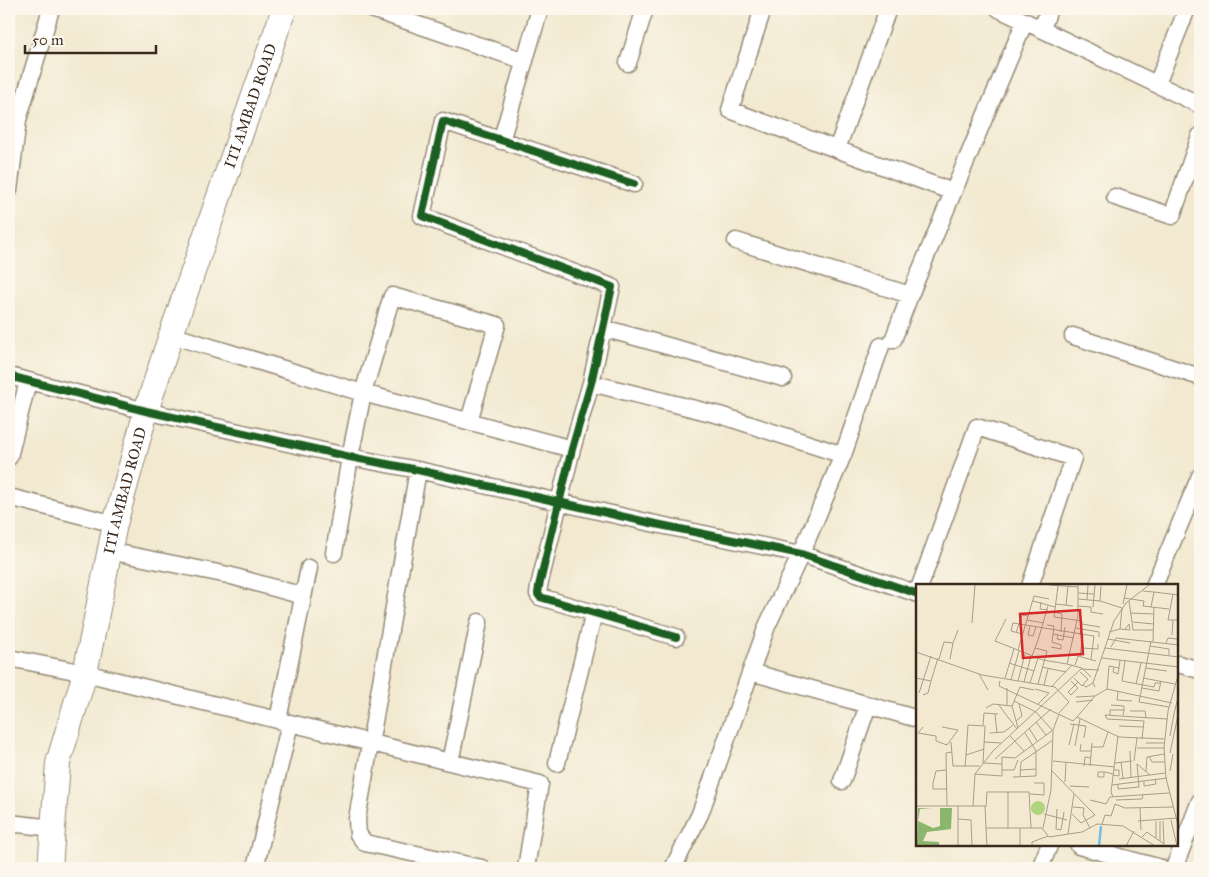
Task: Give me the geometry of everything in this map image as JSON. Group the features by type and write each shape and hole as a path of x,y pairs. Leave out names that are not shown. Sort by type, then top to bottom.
{"street":[{"path":"9,190 14,119 51,9"},
{"name":"ITI AMBAD ROAD","path":"50,868 58,764 85,673 115,524 146,411 284,9"},
{"path":"371,9 397,13 525,61"},
{"path":"501,141 540,9"},
{"path":"628,63 645,9"},
{"path":"763,9 730,110 953,192"},
{"path":"837,150 888,9"},
{"path":"999,9 1200,105"},
{"path":"1042,29 1050,9"},
{"path":"1157,84 1187,9"},
{"path":"673,868 700,814 767,626 801,554 843,455 887,343 910,295 1025,21"},
{"path":"634,184 443,121 422,216 612,287 591,384 572,448 538,594 540,597 676,637"},
{"path":"1115,197 1172,216 1200,136"},
{"path":"736,241 910,295"},
{"path":"334,553 363,393 392,296 497,325 469,421"},
{"path":"603,328 783,378"},
{"path":"171,335 363,393 572,448"},
{"path":"1073,336 1200,376"},
{"path":"9,376 146,411 350,457 418,470 651,523 801,554 916,590"},
{"path":"9,457 28,381"},
{"path":"591,384 723,416 843,455"},
{"path":"921,584 977,426 1073,458 1031,584"},
{"path":"418,470 357,820 358,834 365,843 482,868"},
{"path":"1155,584 1200,480"},
{"path":"9,497 115,524"},
{"path":"109,551 228,575 304,596"},
{"path":"255,868 284,722 308,568"},
{"path":"557,763 594,613"},
{"path":"450,762 479,622"},
{"path":"9,658 85,673 540,784 526,868"},
{"path":"1179,664 1200,670"},
{"path":"751,672 916,718"},
{"path":"842,781 868,705"},
{"path":"1174,868 1200,801"},
{"path":"9,823 53,828"},
{"path":"1040,868 1049,847"},
{"path":"1083,847 1161,868"}],"cycle path":[{"path":"634,184 443,121 422,216 612,287 591,383 572,449 538,594 540,597 676,637"},
{"path":"9,376 146,411 350,457 418,470 651,523 801,554 916,593"}]}
